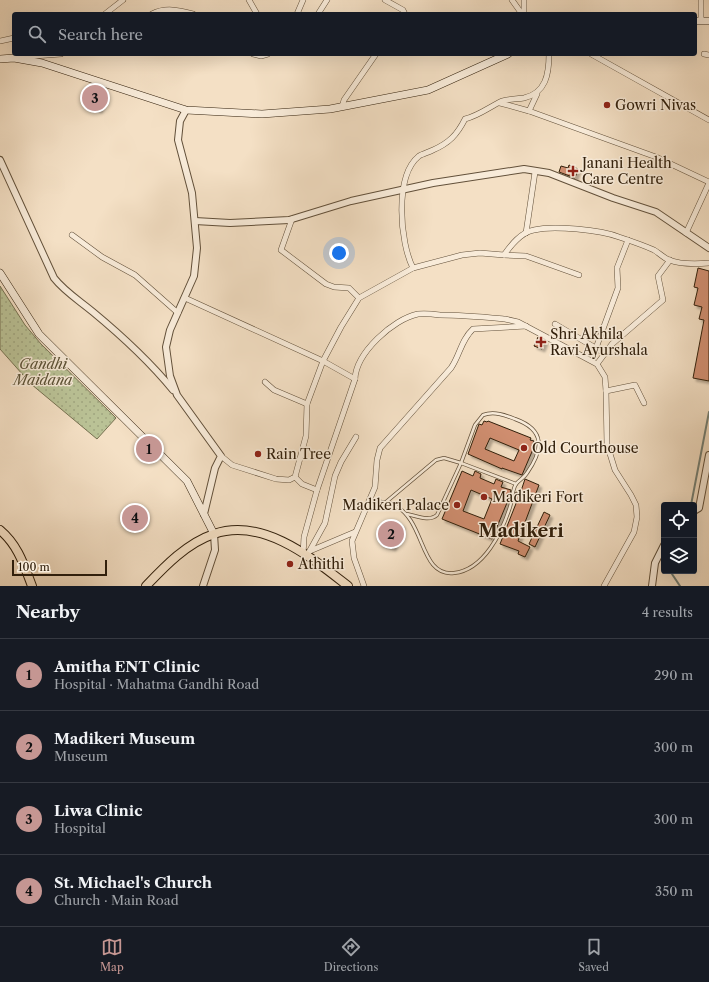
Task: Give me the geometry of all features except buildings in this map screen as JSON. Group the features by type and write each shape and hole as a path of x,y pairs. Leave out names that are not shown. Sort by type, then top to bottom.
{"main road":[{"path":"0,59 14,58 42,62 186,110 262,114 330,110 428,90 504,56"},
{"path":"0,273 39,334 187,481 214,534"},
{"path":"0,530 13,543 19,553 32,586"},
{"path":"146,586 187,548 214,534 235,530 277,539 306,553 348,586"}],"street":[{"path":"108,12 124,0"},
{"path":"249,0 256,12"},
{"path":"298,12 303,0"},
{"path":"319,12 327,0"},
{"path":"385,0 404,12"},
{"path":"512,0 521,12"},
{"path":"523,12 524,0"},
{"path":"701,0 702,21"},
{"path":"156,12 176,9 186,12"},
{"path":"0,41 12,38"},
{"path":"14,58 38,56"},
{"path":"342,107 344,100 375,56"},
{"path":"529,111 537,94 543,88 549,56"},
{"path":"595,56 709,120"},
{"path":"413,268 407,257 402,231 403,190 406,175 418,157 449,142 460,130 465,120 500,103 537,94"},
{"path":"500,103 529,111 656,157 709,183 686,233"},
{"path":"177,395 170,376 166,347 170,330 194,276 197,248 192,193 178,140 180,121 186,110"},
{"path":"0,160 54,278 64,291 94,312 145,360 177,395 221,456 232,465 276,479 289,480 295,477 306,436 308,404 323,362 341,327 359,298 413,268 462,255 480,253 526,256 579,275"},
{"path":"195,221 230,223 292,219 351,201 433,183 524,169 535,172 549,173 613,198 656,212 709,248"},
{"path":"526,233 535,172"},
{"path":"292,219 281,250 326,284 334,287 349,288 359,298"},
{"path":"504,255 511,245 526,233 534,230 586,230 618,236 654,251 670,260 700,264 709,263"},
{"path":"72,235 102,257 135,275 178,313"},
{"path":"596,348 618,288 617,268 628,240"},
{"path":"597,364 604,352 612,344 663,300 658,276 670,260"},
{"path":"185,298 323,362 355,379"},
{"path":"306,553 304,537 317,490 355,379 355,373 371,345 383,334 402,321 419,314 505,318 526,326 597,364 605,377 607,444 615,470 632,495 636,505 637,517 634,532 604,586"},
{"path":"555,324 604,352"},
{"path":"364,586 352,550 355,532 375,487 377,460 380,448 451,368 457,360 468,334 472,329 526,326"},
{"path":"265,382 274,390 308,404"},
{"path":"606,391 635,385 644,402"},
{"path":"306,553 325,523 335,476 341,462 356,437"},
{"path":"697,509 699,508 709,454"},
{"path":"204,514 215,468 221,456"},
{"path":"295,477 302,484 317,490"},
{"path":"306,553 355,532"},
{"path":"203,586 215,550 214,534"},
{"path":"652,586 655,563 661,551"}],"lane":[{"path":"370,501 394,504 407,514 421,538 432,566 438,571 445,573 461,572 480,558 496,542 510,508 516,484 526,475 530,468 540,441 536,431 521,421 496,413 483,415 475,425 461,463 437,514 433,518 427,519 407,514"},
{"path":"386,502 436,460 444,458 516,484"}],"green space":[{"name":"Gandhi Maidana","path":"0,286 25,325 41,344 116,418 97,439 31,384 0,349"}],"waterway":[{"path":"692,502 709,412"},
{"path":"672,574 680,586"}],"place":[{"name":"Liwa Clinic","path":"95,98"},
{"name":"Gowri Nivas","path":"607,105"},
{"name":"Janani Health Care Centre","path":"573,171"},
{"name":"Shri Akhila Ravi Ayurshala","path":"541,342"},
{"name":"Old Courthouse","path":"524,448"},
{"name":"Amitha ENT Clinic","path":"149,449"},
{"name":"Rain Tree","path":"258,454"},
{"name":"Madikeri Fort","path":"484,497"},
{"name":"Madikeri Palace","path":"457,505"},
{"name":"St. Michael's Church","path":"135,518"},
{"name":"Madikeri Museum","path":"391,534"},
{"name":"Athithi","path":"290,564"}],"district":[{"name":"Madikeri","path":"521,531"}]}
